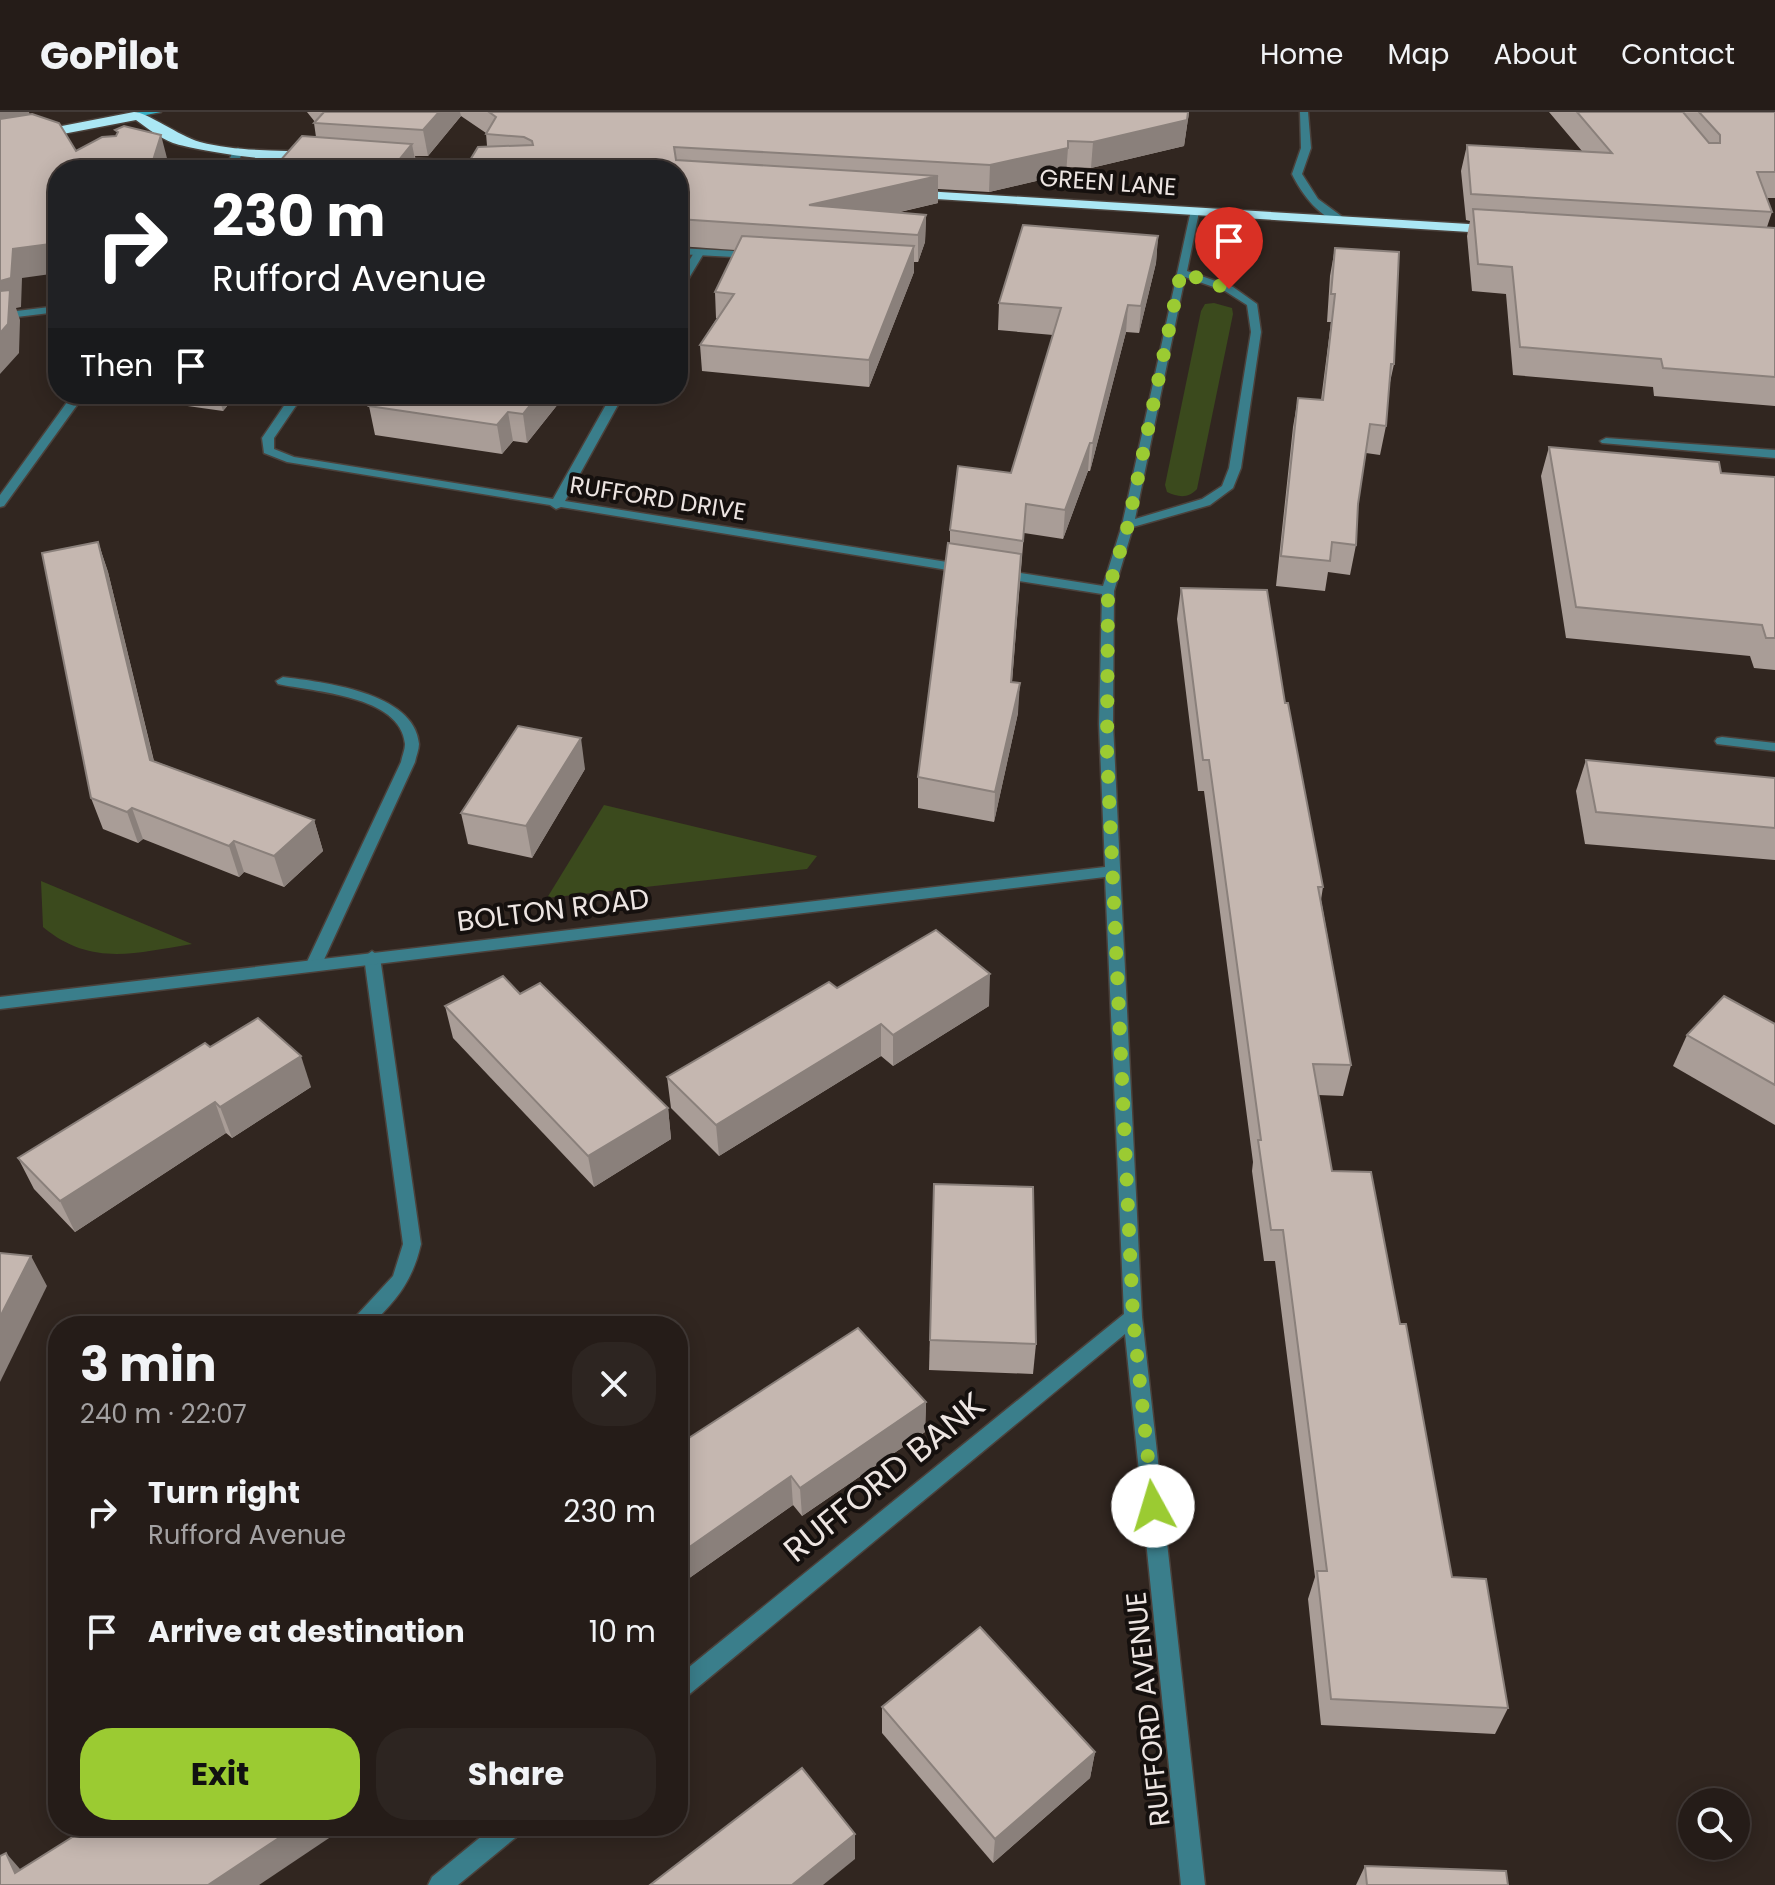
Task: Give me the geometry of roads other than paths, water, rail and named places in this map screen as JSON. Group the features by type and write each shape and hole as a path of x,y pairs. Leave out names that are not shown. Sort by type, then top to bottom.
{"highway":[{"path":"0,142 106,116 139,115 167,136 238,151 330,157"},
{"path":"361,159 371,160"},
{"name":"GREEN LANE","path":"892,193 1521,231"}],"main road":[{"path":"139,115 157,112"}],"street":[{"path":"1304,112 1306,148 1297,174 1303,190 1317,206 1341,220"},
{"path":"37,134 64,143"},
{"path":"234,160 238,151"},
{"name":"RUFFORD AVENUE","path":"1193,1885 1133,1317 1106,724 1108,591 1128,525 1194,212"},
{"path":"688,252 757,256"},
{"path":"688,271 699,253"},
{"path":"1128,525 1206,502 1227,488 1235,468 1256,332 1252,304 1229,289 1181,272"},
{"path":"0,316 48,310"},
{"path":"0,503 72,404"},
{"name":"RUFFORD DRIVE","path":"291,404 268,438 268,451 291,460 556,505 1108,591"},
{"path":"556,505 612,404"},
{"path":"1606,441 1775,454"},
{"path":"283,681 356,694 388,708 405,726 412,743 408,762 314,964"},
{"path":"1722,741 1775,747"},
{"name":"BOLTON ROAD","path":"0,1003 1112,871"},
{"path":"368,1316 395,1293 408,1266 412,1244 372,957"},
{"name":"RUFFORD BANK","path":"688,1682 1133,1317"},
{"path":"440,1885 500,1836"}]}
